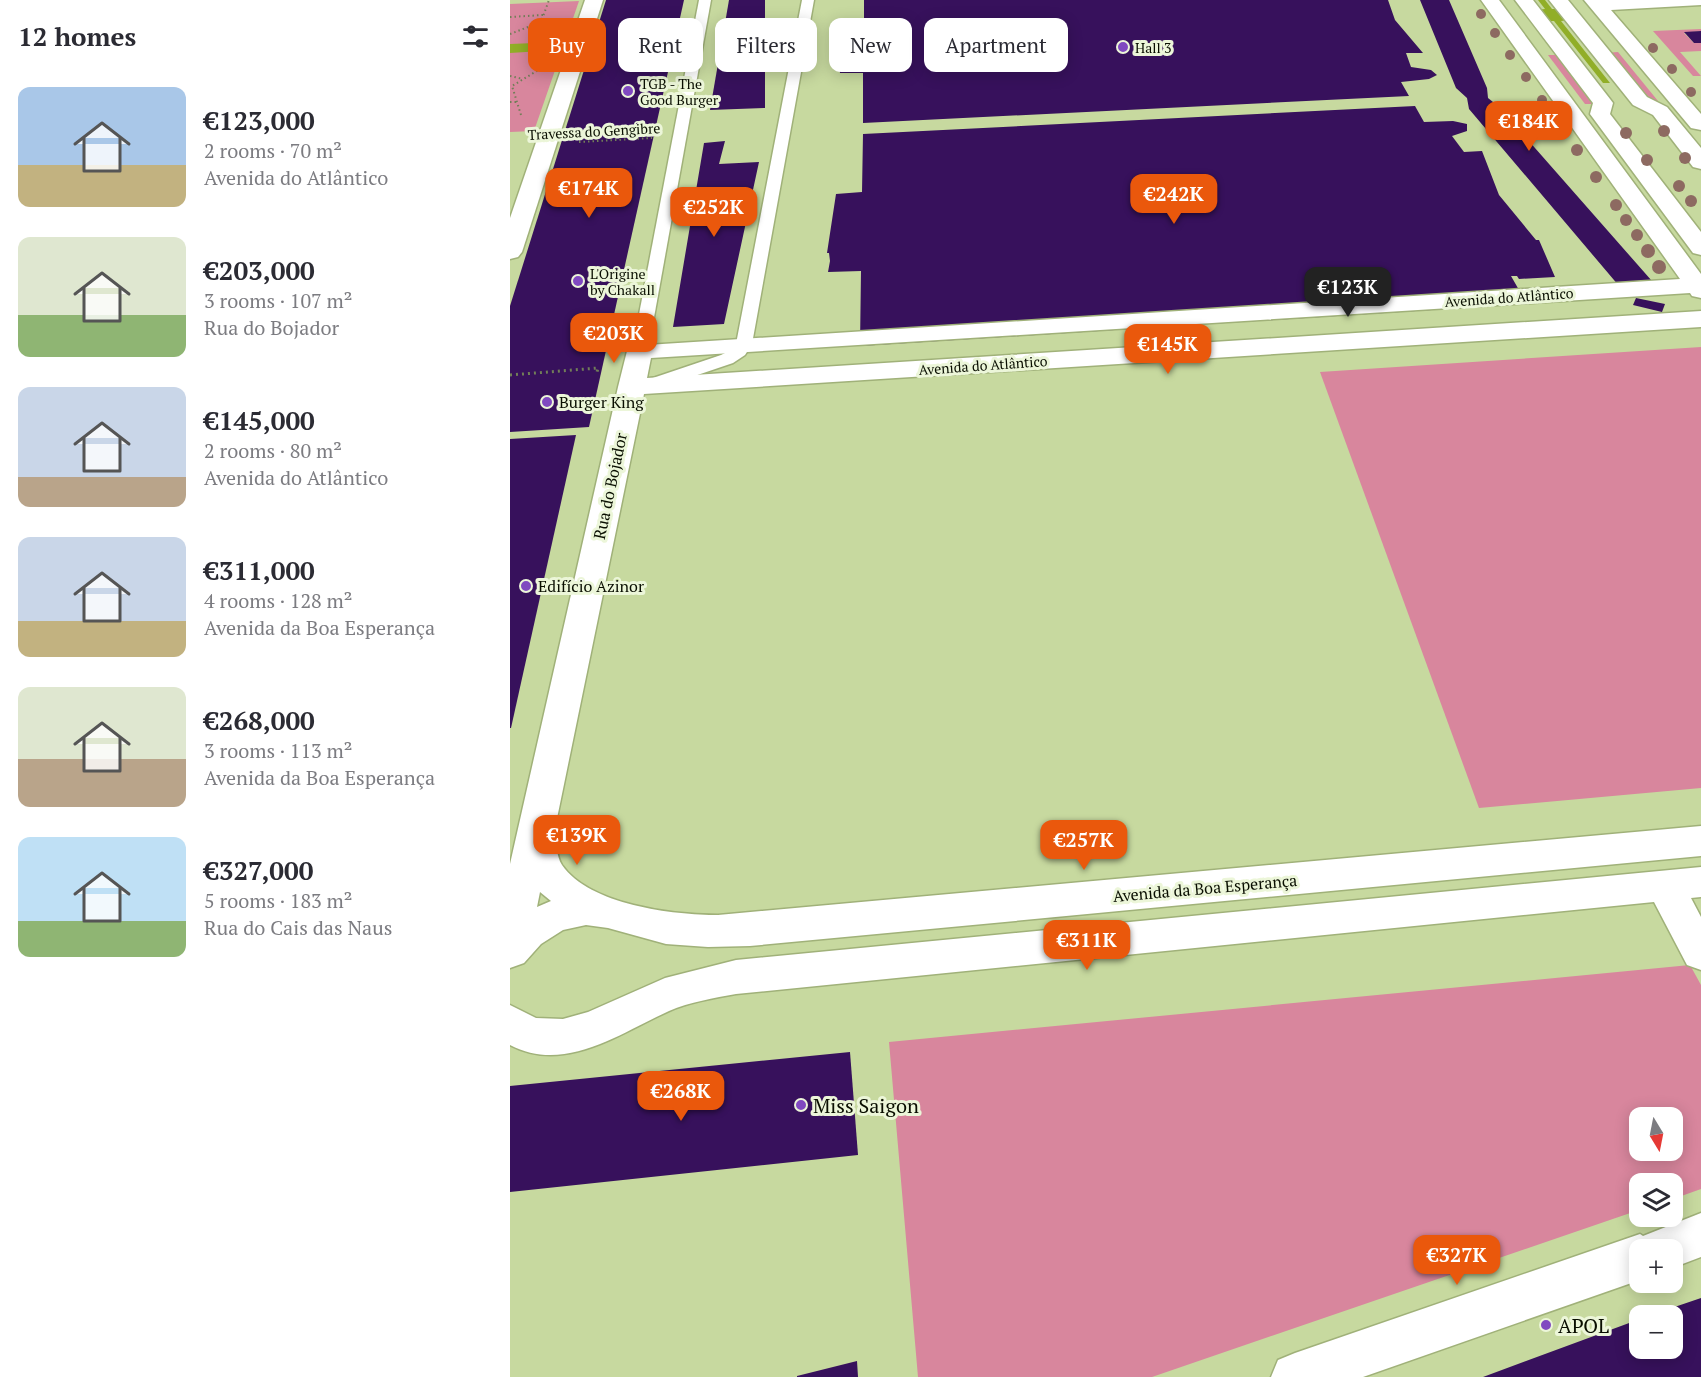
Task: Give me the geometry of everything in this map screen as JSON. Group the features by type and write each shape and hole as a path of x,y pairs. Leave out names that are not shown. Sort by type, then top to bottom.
{"street":[{"path":"510,252 594,0"},
{"path":"1490,0 1699,288"},
{"path":"1524,0 1603,103 1600,114 1701,248"},
{"path":"1558,0 1640,101 1660,111 1701,162"},
{"path":"1646,9 1701,0"},
{"path":"1599,7 1701,12"},
{"path":"1599,7 1701,128"},
{"name":"Avenida do Atlântico","path":"640,351 1321,308 1699,288"},
{"path":"1321,308 1334,342"},
{"name":"Avenida do Atlântico","path":"639,387 1701,319"},
{"name":"Rua do Bojador","path":"510,938 639,387 640,351"},
{"path":"537,830 539,858 544,872 562,891 599,910"},
{"name":"Avenida da Boa Esperança","path":"510,951 518,940 540,923 555,916 582,909 599,910 664,927 701,932 750,930 1701,841"},
{"path":"510,1023 527,1034 547,1038 570,1036 594,1028 655,999 695,985 736,977 1701,882"},
{"path":"1664,885 1701,953"},
{"path":"1683,1242 1701,1235"},
{"path":"1295,1377 1629,1261"}],"lane":[{"name":"Rua do Bojador","path":"640,351 705,0"},
{"path":"639,387 727,359 739,352 744,344 808,0"}],"path":[{"path":"542,18 549,0"},
{"path":"510,17 543,15"},
{"path":"510,34 528,28"},
{"path":"518,123 521,113 512,86 535,72"},
{"path":"510,76 523,79"},
{"path":"510,102 518,102"},
{"name":"Travessa do Gengibre","path":"546,144 680,137"},
{"path":"510,375 598,368 596,379"}],"shaded area":[{"path":"1538,0 1545,0 1552,9 1562,9 1571,20 1561,21 1610,83 1603,83 1554,21 1544,21 1535,10 1545,9"},
{"path":"579,1 573,18 528,18 528,72 554,72 534,131 510,132 510,4"},
{"path":"1701,29 1701,31 1684,33 1694,43 1701,43 1701,51 1680,52 1701,76 1693,76 1653,31"},
{"path":"528,43 528,52 510,53 510,44"},
{"path":"1618,52 1658,101 1644,101 1604,53"},
{"path":"1548,55 1562,55 1600,104 1585,104"},
{"path":"1701,347 1701,788 1479,808 1320,372"},
{"path":"1690,965 1701,985 1701,1189 1683,1195 1683,1173 1629,1173 1629,1213 1152,1377 918,1377 889,1042"}],"building":[{"path":"606,0 684,0 680,18 618,18 618,72 668,72 589,427 510,432 510,306 583,72 606,72 606,18 600,18"},
{"path":"729,0 765,0 765,18 726,18"},
{"name":"Hall 3","path":"864,0 1388,0 1395,20 1423,53 1406,53 1411,67 1431,70 1437,75 1429,79 1401,82 1409,96 863,123 863,73 840,72 912,72 912,18 864,18"},
{"path":"1420,0 1449,0 1487,88 1488,98 1498,106 1659,289 1625,293 1469,109 1467,98 1456,88"},
{"path":"1701,31 1701,43 1694,43 1684,32"},
{"path":"717,72 765,72 765,108 710,110"},
{"path":"1415,106 1424,122 1453,121 1467,124 1467,131 1452,136 1464,152 1482,151 1499,195 1536,240 1539,240 1555,277 1519,279 1517,276 1511,276 1527,304 860,346 861,271 828,272 830,261 829,253 827,253 836,194 862,192 863,134"},
{"path":"725,141 719,164 759,162 724,324 673,327 704,143"},
{"path":"1636,298 1665,304 1662,312 1633,305"},
{"name":"Edifício Azinor","path":"576,435 511,728 510,728 510,439"},
{"path":"850,1052 858,1155 510,1192 510,1086"},
{"path":"1701,1298 1701,1377 1483,1377 1629,1323 1629,1359 1683,1359 1683,1305 1680,1305"},
{"path":"857,1361 858,1377 797,1377 797,1376"}],"place":[{"name":"Hall 3","path":"1123,47"},
{"name":"TGB - The Good Burger","path":"628,91"},
{"name":"L'Origine by Chakall","path":"578,281"},
{"name":"Burger King","path":"547,402"},
{"name":"Edifício Azinor","path":"526,586"},
{"name":"Miss Saigon","path":"801,1105"},
{"name":"APOL","path":"1546,1325"}]}
